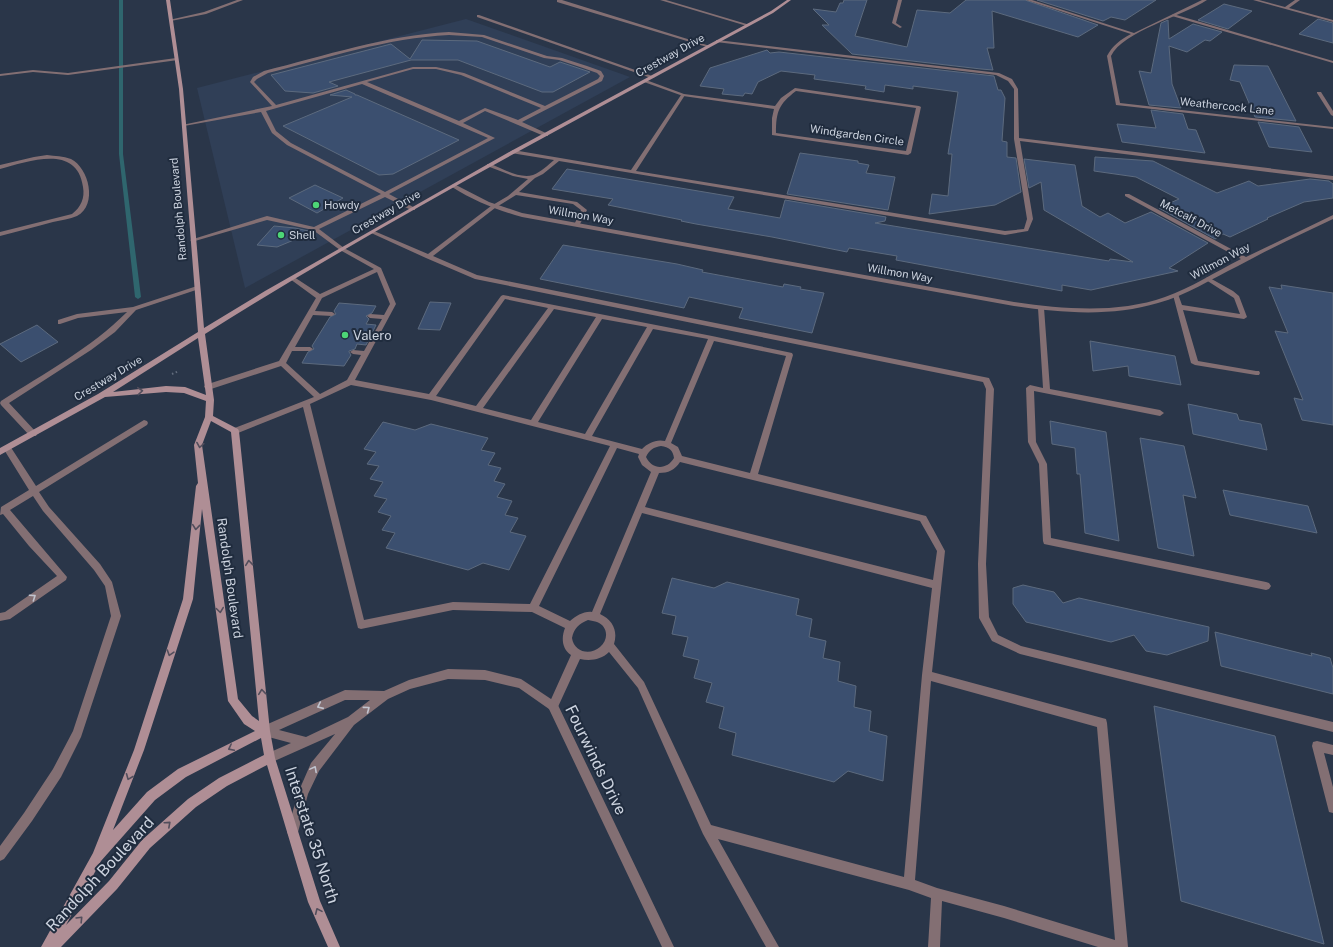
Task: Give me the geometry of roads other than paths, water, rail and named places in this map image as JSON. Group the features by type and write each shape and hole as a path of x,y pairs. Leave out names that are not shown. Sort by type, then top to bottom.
{"main road":[{"name":"Randolph Boulevard","path":"168,0 184,125 201,332 210,400 209,417 198,445 233,701 248,720 265,731"},
{"name":"Crestway Drive","path":"4,450 101,396 201,332 342,249 512,152 748,25 786,0"},
{"path":"101,396 166,389 185,390 210,400"},
{"path":"209,417 235,432"},
{"name":"Randolph Boulevard","path":"235,432 265,731"},
{"path":"97,857 139,750 188,599 202,474"},
{"name":"Randolph Boulevard","path":"47,947 97,857 151,796 182,773 265,731"},
{"name":"Interstate 35 North","path":"265,731 270,758 314,902 334,947"},
{"name":"Randolph Boulevard","path":"53,947 113,885 146,844 186,808 223,782 270,758"}],"street":[{"path":"171,20 205,13 241,0"},
{"path":"560,0 558,1 708,46"},
{"path":"662,0 748,25"},
{"path":"900,0 894,23 900,27"},
{"path":"1028,0 1134,34 1205,0"},
{"path":"1255,0 1333,21"},
{"path":"1286,8 1298,0"},
{"path":"1174,15 1333,62"},
{"path":"478,16 653,77"},
{"path":"275,107 252,82 255,78 274,70 403,37 426,34 483,36 546,57 560,59 585,67 599,72 602,76 600,80 518,122"},
{"name":"Weathercock Lane","path":"1134,34 1117,44 1109,56 1118,104 1333,128"},
{"path":"512,152 1005,233 1026,230 1030,219 1017,139 1016,89 1010,80 997,74 717,41"},
{"path":"0,75 32,71 68,74 176,59"},
{"path":"184,125 263,110 413,68 436,68 462,74 545,108"},
{"path":"646,81 683,94 776,108"},
{"path":"316,229 492,138 362,82"},
{"name":"Windgarden Circle","path":"795,89 919,107 908,153 774,134 773,115 776,108 780,101 795,89"},
{"path":"633,171 683,94"},
{"path":"1319,94 1333,115"},
{"path":"459,123 485,109 546,135"},
{"path":"263,110 274,132 289,144 413,209"},
{"path":"1017,139 1333,178"},
{"path":"0,167 40,158 64,158 77,166 82,172 86,187 86,202 83,209 74,215 0,234"},
{"path":"428,257 557,160"},
{"path":"489,165 516,175 533,177"},
{"name":"Willmon Way","path":"454,186 503,211 1041,308 1090,310 1113,309 1155,302 1176,295 1245,259 1333,217"},
{"path":"515,193 575,203 584,210 577,225"},
{"name":"Metcalf Drive","path":"1127,195 1245,259"},
{"path":"193,240 267,218 316,229 342,249 379,269 393,304 350,382 319,398 235,432"},
{"path":"372,232 475,276 986,380 990,388 982,564 984,618 995,638 1020,650 1333,727"},
{"path":"208,387 282,363 320,297 379,269"},
{"path":"292,278 320,297"},
{"path":"1179,307 1244,317 1237,297 1208,279"},
{"path":"60,322 77,316 134,309 197,288"},
{"path":"1176,295 1195,363 1256,374"},
{"path":"430,397 503,297 712,338 790,355 753,476"},
{"path":"478,409 552,307"},
{"path":"1041,308 1047,392"},
{"path":"34,434 4,403 89,348 113,330 134,309"},
{"path":"312,313 332,314"},
{"path":"370,316 386,317"},
{"path":"533,423 600,317"},
{"path":"587,438 651,326"},
{"path":"667,444 712,338"},
{"path":"291,349 310,349"},
{"path":"353,352 366,353"},
{"path":"282,363 319,398"},
{"path":"350,382 430,397 644,452"},
{"path":"1160,413 1030,388 1032,442 1043,464 1047,541 1266,586"},
{"path":"306,403 361,625 453,606 533,608 570,626"},
{"path":"0,617 7,616 63,577 2,511 144,423"},
{"path":"661,443 667,444 676,449 678,458 673,466 663,470 656,470 646,465 642,457 644,452 651,445 661,443"},
{"path":"533,608 615,444"},
{"path":"0,855 28,818 57,773 77,733 116,616 108,585 97,567 46,509 4,450"},
{"path":"678,458 923,518 941,551 927,675 909,884"},
{"path":"595,616 656,470"},
{"path":"640,509 937,585"},
{"path":"595,616 607,622 610,628 611,635 608,644 601,653 594,656 586,657 577,654 569,646 567,639 567,633 570,626 581,618 595,616"},
{"path":"608,644 641,685 707,830 773,947"},
{"path":"553,706 577,654"},
{"name":"Fourwinds Drive","path":"270,758 352,721 384,696 409,685 448,674 485,674 521,684 553,706 668,947"},
{"path":"927,675 1102,723 1122,947"},
{"name":"Fourwinds Drive","path":"265,731 345,695 384,696"},
{"path":"293,832 303,793 315,767 352,721"},
{"path":"265,731 306,742"},
{"path":"1333,750 1317,746 1333,808"},
{"path":"707,830 909,884 937,894 1004,912 1118,947"},
{"path":"934,947 937,894"}],"waterway":[{"path":"121,0 121,154 138,297"}],"place":[{"name":"Howdy","path":"316,205"},
{"name":"Shell","path":"281,235"},
{"name":"Valero","path":"345,335"}]}
